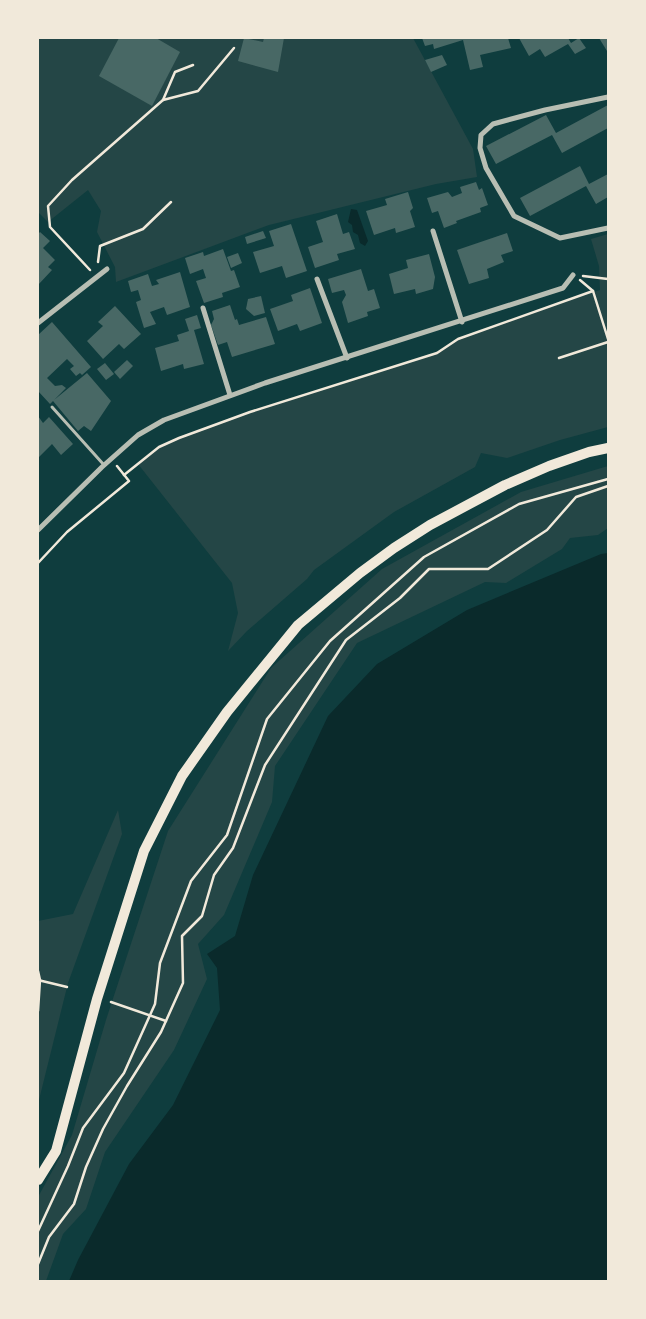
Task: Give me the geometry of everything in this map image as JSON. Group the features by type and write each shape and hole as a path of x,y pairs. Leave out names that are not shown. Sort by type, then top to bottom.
{"main road":[{"path":"38,1180 56,1151 98,998 144,851 182,776 227,712 298,625 360,573 394,548 430,525 505,486 549,466 589,452 608,448"}],"street":[{"path":"608,96 544,110 493,124 482,135 480,148 486,168 514,216 560,238 608,228"},
{"path":"433,230 462,322"},
{"path":"38,323 107,269"},
{"path":"38,530 110,459 138,435 164,420 230,395 563,288 573,275"},
{"path":"317,279 347,358"},
{"path":"203,308 230,395"}],"lane":[{"path":"52,407 104,465"}],"path":[{"path":"163,100 198,91 234,48"},
{"path":"96,276 50,227 48,206 72,180 163,100 175,72 193,65"},
{"path":"96,276 100,246 143,229 171,202"},
{"path":"573,275 608,279"},
{"path":"559,358 608,340 594,291 573,275"},
{"path":"124,475 159,447 179,438 250,412 437,353 458,339 594,291"},
{"path":"38,562 67,532 129,481 110,459"},
{"path":"38,1231 83,1128 124,1073 151,1014 155,1004 160,964 191,880 227,836 267,719 330,641 424,557 519,504 608,478"},
{"path":"38,1264 49,1237 74,1204 86,1167 103,1129 166,1020 183,983 182,936 202,916 214,875 233,848 264,765 346,640 400,598 429,569 488,569 548,530 576,497 608,486"},
{"path":"38,971 38,1012"},
{"path":"39,980 67,987"},
{"path":"111,1002 166,1020"}],"shaded area":[{"path":"39,38 413,38 473,149 477,177 436,184 269,225 116,282 115,267 97,232 101,211 88,190 48,222 38,212"},
{"path":"351,209 357,210 368,241 365,246 360,243 358,235 353,232 352,225 348,222"},
{"path":"608,234 608,427 560,440 507,458 481,453 475,467 394,512 314,570 307,579 247,631 228,651 238,613 232,583 138,464 165,444 250,411 437,353 458,339 600,290 599,266 591,239"},
{"path":"608,466 608,528 598,535 570,538 562,549 506,583 485,582 357,643 275,766 272,802 224,915 198,944 207,979 174,1050 105,1152 86,1209 63,1234 46,1281 38,1282 38,1197 72,1135 106,1020 168,831 271,668 382,569 521,492"},
{"path":"608,553 608,1281 69,1281 78,1260 129,1164 173,1105 220,1010 217,968 207,954 235,936 253,875 328,716 377,664 467,610 601,554"},
{"path":"118,810 122,834 68,983 38,1104 38,921 73,914"}],"building":[{"path":"119,38 156,38 180,52 152,106 99,76"},
{"path":"244,38 263,42 264,38 284,38 278,72 238,61"},
{"path":"422,38 508,38 511,48 480,55 483,67 470,70 463,40 434,49 433,44 425,46"},
{"path":"519,38 568,38 571,43 579,38 586,48 575,54 568,44 545,57 540,49 529,56"},
{"path":"599,38 608,38 607,51"},
{"path":"442,55 447,65 431,72 425,60"},
{"path":"608,105 608,128 562,153 552,135 496,164 486,146 546,115 556,133"},
{"path":"580,166 589,184 608,174 608,197 596,204 586,186 530,216 520,198"},
{"path":"476,182 479,190 482,188 488,205 480,208 481,212 456,221 457,223 444,228 438,211 432,213 427,198 448,192 452,197 462,193 460,187"},
{"path":"408,192 413,208 410,211 415,227 396,233 395,228 374,235 366,211 387,205 385,199"},
{"path":"337,214 343,234 349,232 355,249 337,254 339,260 315,268 308,247 323,242 316,221"},
{"path":"291,224 307,271 286,278 282,266 260,273 253,252 274,246 269,231"},
{"path":"263,231 266,238 247,244 245,237"},
{"path":"40,232 50,241 43,248 55,260 48,267 52,270 38,285 38,234"},
{"path":"507,233 513,251 501,255 504,262 487,269 489,278 469,284 457,250"},
{"path":"223,249 231,271 234,270 240,287 222,293 223,297 204,303 196,281 206,278 203,269 190,274 185,258 203,252 204,256"},
{"path":"238,253 242,263 231,268 227,257"},
{"path":"429,254 435,277 433,289 416,294 415,289 394,294 389,274 408,268 406,260"},
{"path":"361,269 368,291 374,289 380,308 367,312 368,316 348,323 342,302 346,295 344,290 332,293 328,279"},
{"path":"180,272 190,307 167,315 164,307 150,312 156,324 144,328 136,302 141,300 138,290 131,292 128,281 148,274 152,286 159,284 156,280"},
{"path":"310,288 322,323 300,331 297,324 278,331 270,309 293,301 291,295"},
{"path":"261,296 265,313 254,316 246,309 248,299"},
{"path":"230,305 235,320 237,319 239,325 266,317 275,344 232,357 227,342 218,345 211,325 214,319 212,311"},
{"path":"115,306 141,334 124,349 119,344 103,359 87,341 103,326 98,322"},
{"path":"197,315 201,328 194,330 204,364 184,369 183,364 161,371 155,348 179,341 177,335 189,331 185,319"},
{"path":"52,322 91,367 82,375 80,373 76,376 70,369 74,366 67,359 47,378 55,386 62,385 66,388 54,400 87,373 111,401 91,431 84,426 78,431 53,401 50,404 38,391 38,335"},
{"path":"127,360 133,366 120,379 114,372"},
{"path":"105,363 114,374 106,380 97,369"},
{"path":"38,416 43,423 49,417 73,444 61,455 52,444 38,458"}]}
